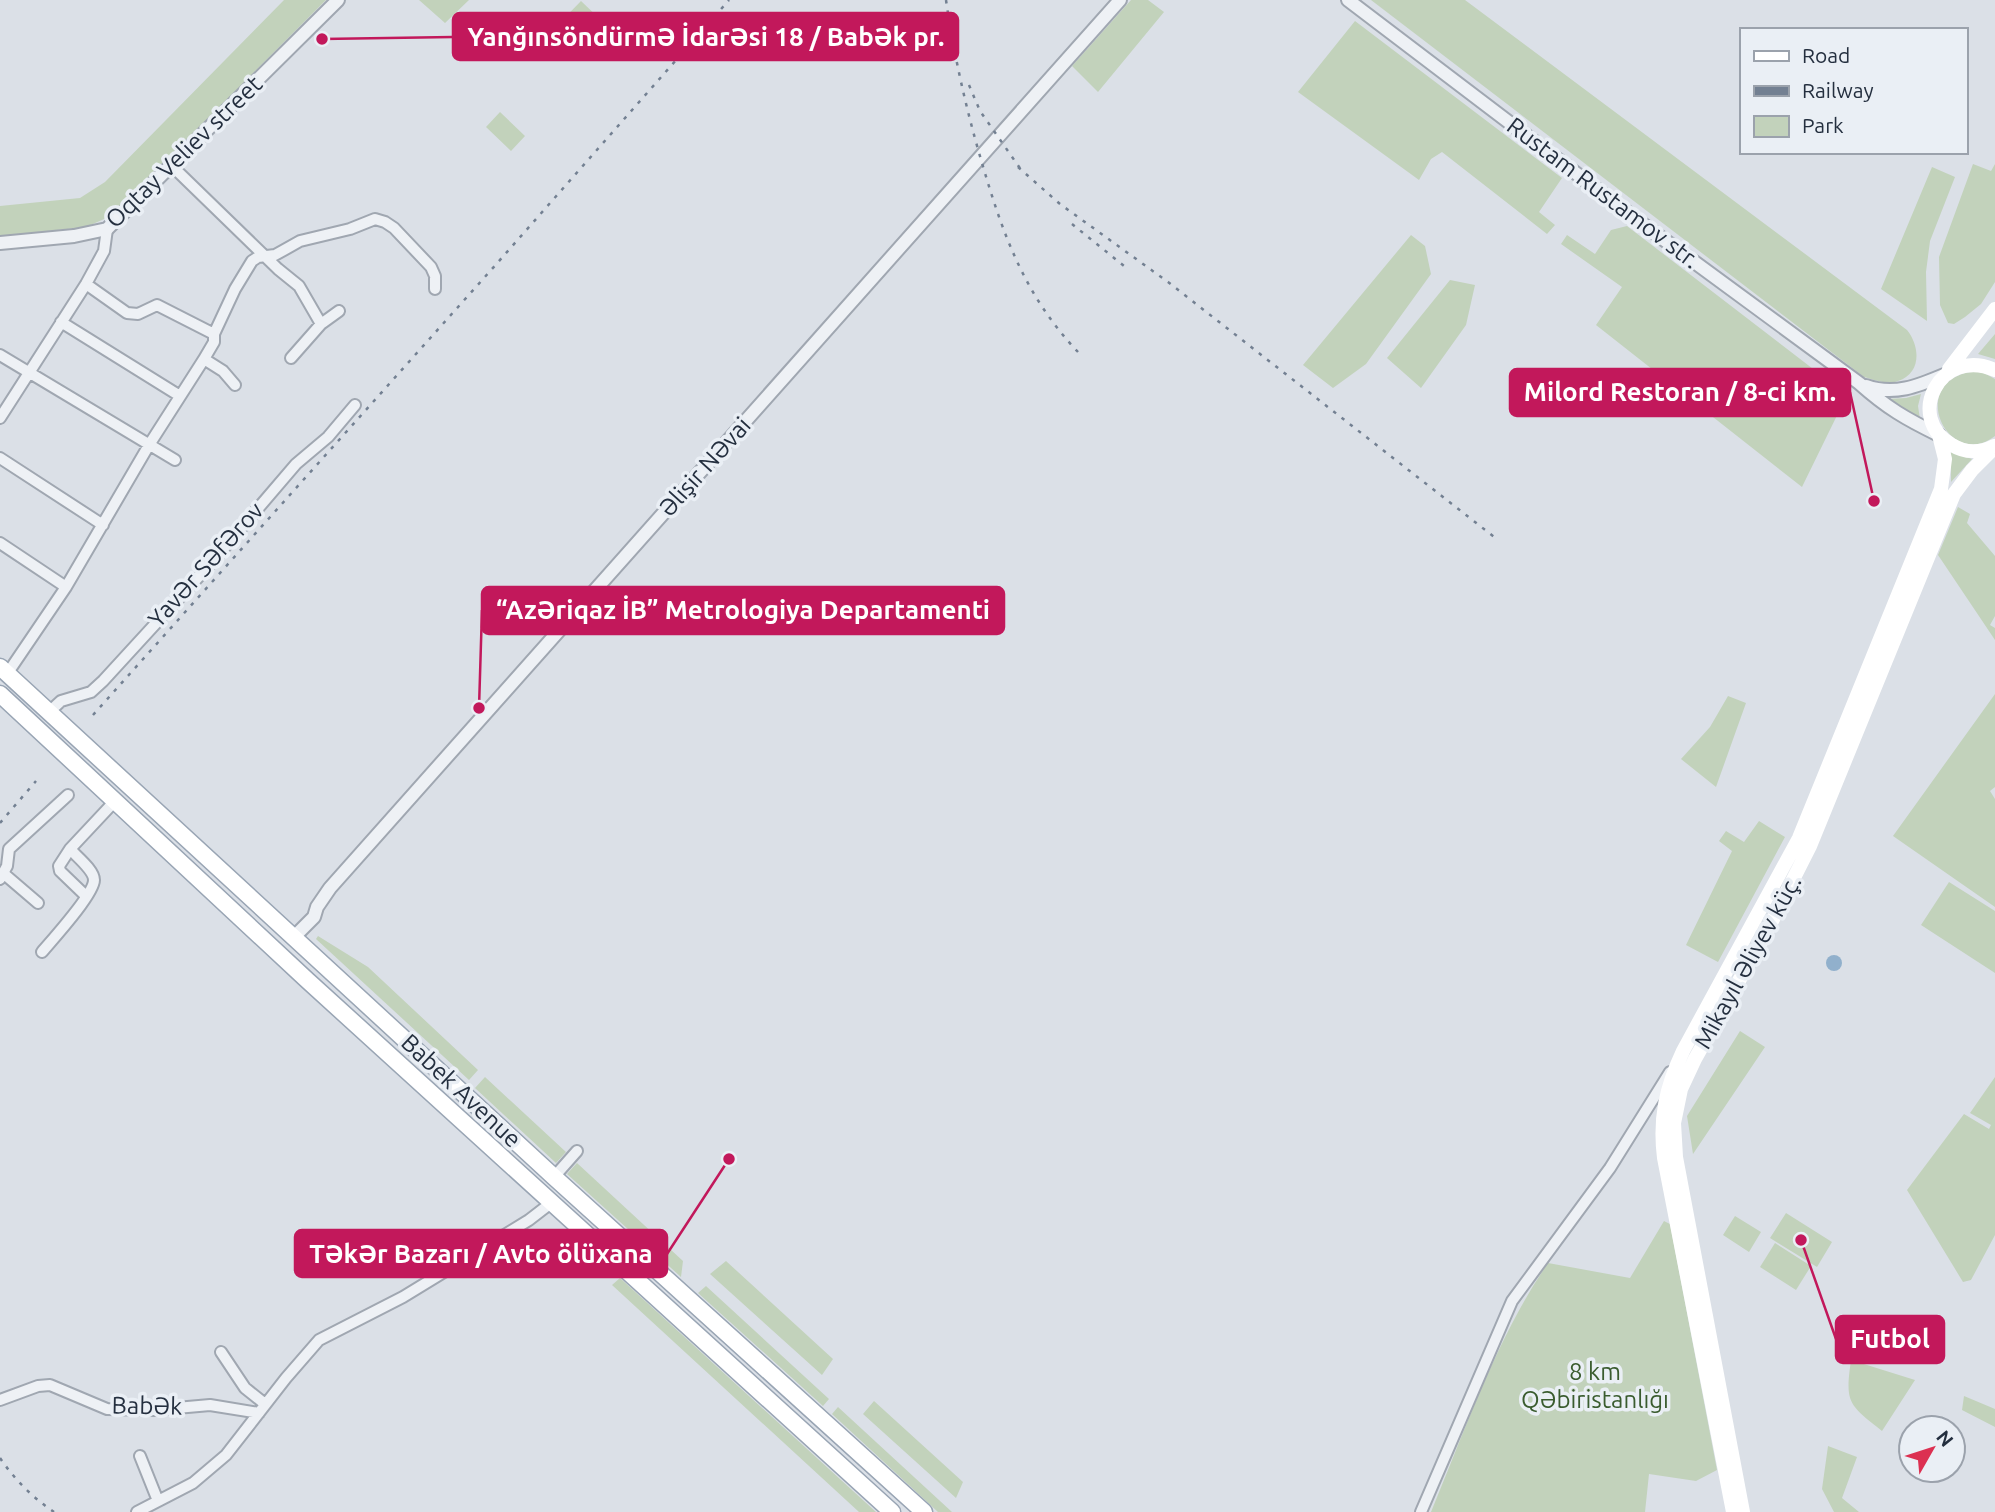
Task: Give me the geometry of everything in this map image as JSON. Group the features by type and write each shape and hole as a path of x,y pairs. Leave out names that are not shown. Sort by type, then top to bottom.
{"main road":[{"path":"1733,1512 1664,1158 1661,1126 1668,1084 1683,1051 1799,838 1941,489 1945,459 1930,410 1931,397 1936,385 1995,309"},
{"path":"1944,375 1959,366 1972,364 1995,369"},
{"path":"1939,435 1966,451 1995,446"},
{"name":"Mikayıl Əliyev küç.","path":"1744,1512 1676,1157 1674,1123 1681,1088 1810,846 1954,494 1995,446"},
{"name":"Babek Avenue","path":"3,670 554,1177 924,1512"},
{"name":"Babek Avenue","path":"0,694 284,959 892,1512"},
{"path":"730,1366 755,1382 829,1450 837,1455 841,1453 844,1449 842,1443 800,1400"},
{"path":"898,1512 868,1485 864,1475 872,1472 916,1512"}],"street":[{"name":"Oqtay Veliev street","path":"0,243 74,236 107,229 338,0"},
{"name":"Əlişir Nəvai","path":"294,937 314,917 317,907 330,888 1120,0"},
{"name":"Rustam Rustamov str.","path":"1348,0 1644,225 1859,383 1887,408 1939,435"},
{"path":"172,166 299,286 321,324"},
{"path":"3,670 66,587 149,445 215,342 214,334 247,266 258,257 275,256 300,241 350,229 375,219 394,228 431,267 435,276 435,289"},
{"path":"0,418 86,284 104,251 107,229"},
{"path":"86,284 127,313 138,314 157,305 214,334"},
{"path":"291,358 321,324 339,311"},
{"path":"61,322 180,397"},
{"path":"0,355 175,460"},
{"path":"204,359 223,371 235,386"},
{"path":"1859,383 1879,391 1895,391 1944,375"},
{"name":"Yavər Səfərov","path":"50,712 61,701 91,692 103,681 213,561 296,464 328,437 355,405"},
{"path":"0,458 103,525"},
{"path":"0,543 66,587"},
{"path":"38,903 2,876 7,866 9,849 68,795"},
{"path":"86,896 60,871 61,859 115,801"},
{"path":"42,952 86,896 94,881 93,875 70,849"},
{"path":"1421,1512 1512,1301 1610,1168 1683,1051"},
{"path":"1639,1123 1681,1088"},
{"path":"1639,1123 1654,1120 1661,1126"},
{"path":"554,1177 577,1151"},
{"path":"137,1512 206,1474 226,1455 319,1340 403,1297 530,1220 551,1203"},
{"path":"221,1352 262,1409"},
{"name":"Babək","path":"0,1400 38,1386 50,1385 107,1409 154,1410 210,1405 262,1409"},
{"path":"140,1456 158,1501"}],"green space":[{"path":"284,0 326,0 111,216 86,227 0,236 0,206 80,198 105,182"},
{"path":"419,0 469,0 445,23"},
{"path":"1131,0 1148,0 1164,12 1098,92 1072,66"},
{"path":"1371,0 1465,0 1907,330 1916,351 1915,366 1911,372 1894,382 1881,382 1864,377"},
{"path":"581,1 602,21 563,61 542,41"},
{"path":"1355,21 1562,178 1539,212 1555,225 1547,234 1442,152 1431,159 1419,180 1298,92"},
{"path":"500,112 525,136 511,151 486,127"},
{"path":"1973,164 1991,171 1995,164 1995,282 1981,304 1954,324 1948,323 1940,305 1939,257"},
{"path":"1932,167 1955,177 1930,241 1926,272 1927,321 1881,289"},
{"path":"1627,226 1847,395 1802,487 1596,325 1622,287 1561,244 1567,235 1595,254 1611,230"},
{"path":"1411,235 1425,246 1431,274 1366,364 1333,388 1303,365"},
{"path":"1450,280 1475,285 1466,325 1421,388 1387,358"},
{"path":"1995,334 1995,359 1978,354"},
{"path":"1974,371 1995,379 1995,436 1978,444 1962,443 1950,434 1941,421 1938,406 1941,391 1953,378"},
{"path":"1921,394 1918,406 1920,419 1887,399 1906,398"},
{"path":"1951,452 1972,459 1951,482"},
{"path":"1958,507 1970,514 1967,523 1995,556 1995,616 1990,625 1995,628 1995,640 1938,555"},
{"path":"1995,694 1995,787 1990,791 1995,799 1995,907 1893,836"},
{"path":"1728,696 1746,703 1716,787 1681,759 1710,727"},
{"path":"1759,821 1785,837 1718,962 1686,945 1732,851 1719,841 1726,831 1744,842"},
{"path":"1949,882 1995,911 1995,973 1921,925"},
{"path":"318,936 368,967 478,1070 469,1080 316,939"},
{"path":"1740,1031 1765,1047 1693,1154 1687,1116"},
{"path":"485,1077 566,1152 556,1163 475,1088"},
{"path":"1995,1077 1995,1235 1971,1280 1963,1282 1907,1190 1964,1114 1989,1129 1991,1125 1970,1113"},
{"path":"577,1163 683,1261 681,1277 567,1174"},
{"path":"1786,1213 1832,1242 1817,1267 1770,1238"},
{"path":"1735,1216 1761,1232 1749,1252 1723,1235"},
{"name":"8 km Qəbiristanlığı","path":"1664,1221 1670,1224 1717,1470 1696,1481 1649,1474 1645,1512 1431,1512 1497,1353 1529,1292 1548,1263 1630,1278"},
{"path":"1775,1243 1811,1266 1796,1290 1760,1267"},
{"path":"726,1261 833,1359 822,1375 710,1274"},
{"path":"620,1278 876,1512 859,1512 612,1285"},
{"path":"706,1286 829,1399 823,1406 698,1293"},
{"path":"1851,1360 1915,1380 1882,1431 1862,1415 1852,1402 1849,1394"},
{"path":"1964,1396 1995,1409 1995,1427 1962,1410"},
{"path":"874,1401 963,1482 956,1498 863,1414"},
{"path":"838,1407 952,1512 938,1512 832,1414"},
{"path":"1828,1446 1857,1457 1842,1498 1859,1512 1834,1512 1822,1489"}],"water":[{"path":"1834,955 1840,957 1840,969 1834,971 1828,969 1826,963 1828,957"}],"railway":[{"path":"93,715 729,0"},
{"path":"946,0 971,122 1008,240 1030,287 1078,352"},
{"path":"969,85 980,111 1024,174"},
{"path":"1018,167 1060,204 1168,282 1498,540"},
{"path":"1072,224 1124,266"},
{"path":"0,823 36,781"},
{"path":"0,1458 24,1488 54,1512"}],"place":[{"name":"Yanğınsöndürmə İdarəsi 18 / Babək pr.","path":"322,39"},
{"name":"Milord Restoran / 8-ci km.","path":"1874,501"},
{"name":"“Azəriqaz İB” Metrologiya Departamenti","path":"479,708"},
{"name":"Təkər Bazarı / Avto ölüxana","path":"729,1159"},
{"name":"Futbol","path":"1801,1240"}]}
